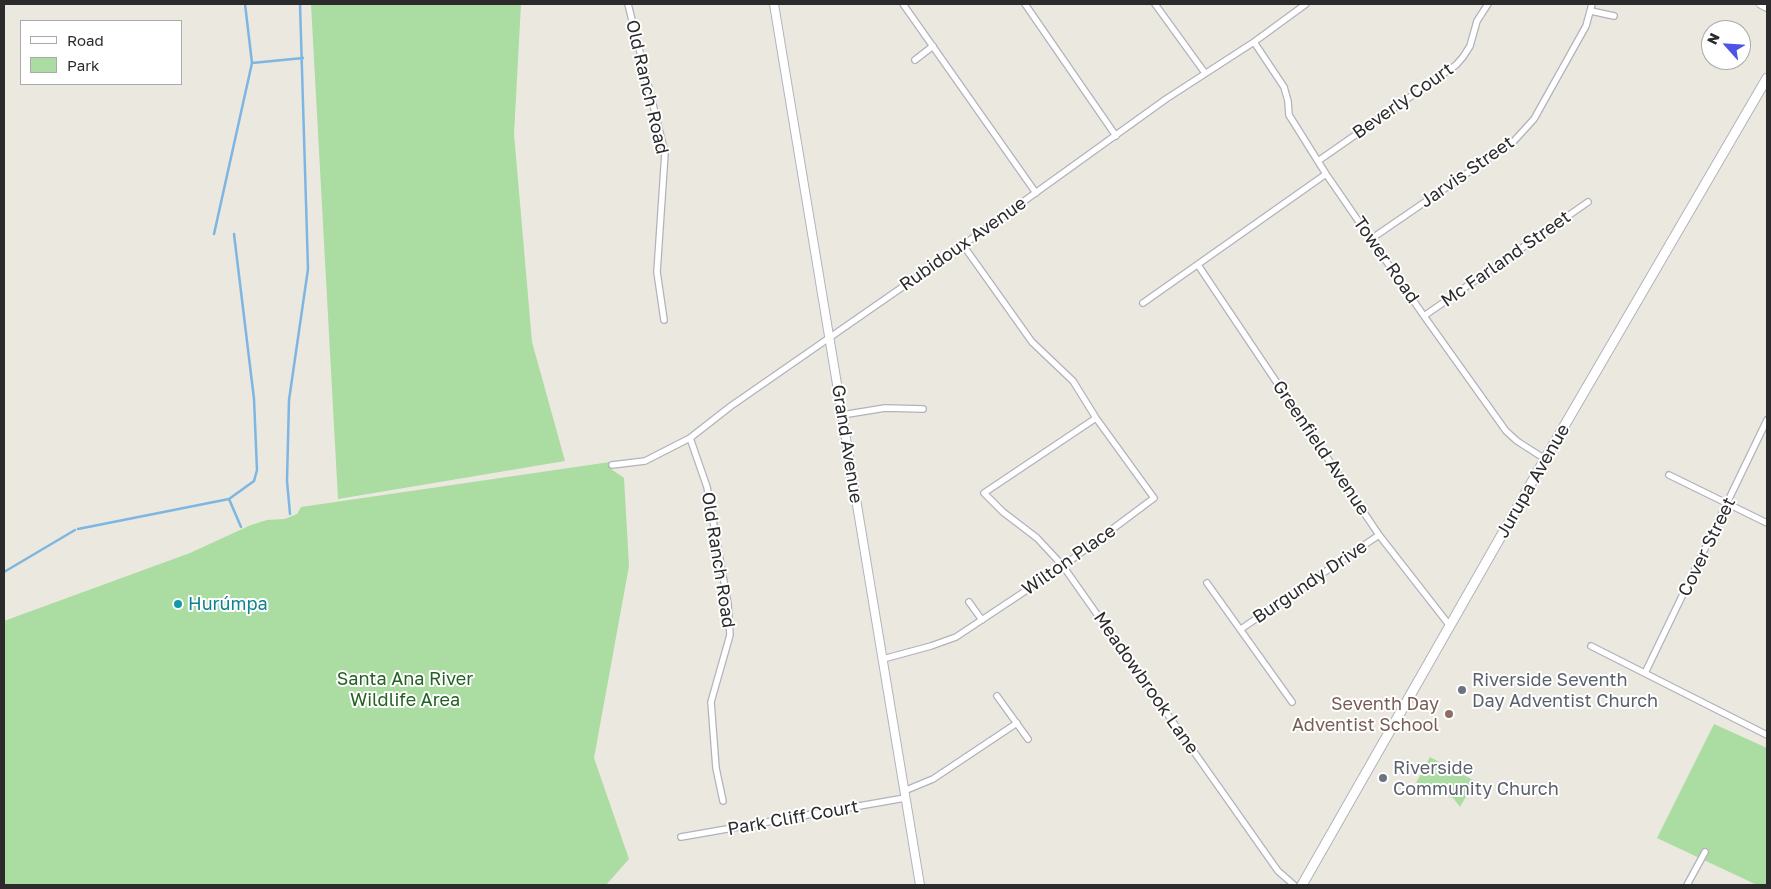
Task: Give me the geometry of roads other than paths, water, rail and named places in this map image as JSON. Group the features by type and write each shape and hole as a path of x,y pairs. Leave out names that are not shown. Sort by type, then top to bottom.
{"main road":[{"name":"Jurupa Avenue","path":"1302,885 1545,459 1767,78"}],"street":[{"name":"Old Ranch Road","path":"628,4 665,153 656,272 664,320"},
{"name":"Grand Avenue","path":"774,4 920,885"},
{"path":"903,4 1036,193"},
{"path":"1024,4 1116,136"},
{"path":"1155,4 1205,73"},
{"name":"Rubidoux Avenue","path":"612,466 645,461 690,438 731,406 1306,4"},
{"name":"Beverly Court","path":"1318,161 1456,65 1464,57 1470,46 1477,22 1488,4"},
{"name":"Jarvis Street","path":"1371,238 1514,141 1534,119 1586,26 1592,4"},
{"path":"1761,4 1767,7"},
{"path":"1591,11 1614,16"},
{"name":"Tower Road","path":"1254,42 1284,87 1289,115 1326,174 1424,316 1506,431 1517,441 1545,459"},
{"path":"915,60 933,46"},
{"path":"1143,303 1326,174"},
{"name":"Mc Farland Street","path":"1424,316 1588,202"},
{"path":"963,245 1032,342 1073,381 1096,418"},
{"name":"Greenfield Avenue","path":"1198,265 1379,535 1450,626"},
{"path":"842,415 885,408 923,409"},
{"name":"Meadowbrook Lane","path":"1096,418 984,493 1003,512 1037,538 1064,566 1278,871 1294,885"},
{"name":"Wilton Place","path":"882,658 931,646 956,637 1064,566 1154,498 1096,418"},
{"name":"Cover Street","path":"1646,673 1767,420"},
{"name":"Old Ranch Road","path":"690,438 707,487 728,604 730,635 711,702 716,768 723,801"},
{"path":"1669,475 1767,524"},
{"name":"Burgundy Drive","path":"1241,629 1379,535"},
{"path":"1207,582 1292,702"},
{"path":"969,602 982,620"},
{"path":"1591,646 1767,735"},
{"path":"997,696 1028,739"},
{"name":"Park Cliff Court","path":"680,837 905,795 1017,724"},
{"path":"1687,885 1705,852"}],"waterway":[{"path":"245,4 252,63 303,58"},
{"path":"290,514 287,481 289,400 308,269 300,4"},
{"path":"214,234 252,63"},
{"path":"234,234 254,399 257,470 254,481 229,499 241,527"},
{"path":"78,529 229,499"},
{"path":"4,572 75,530"}],"place":[{"name":"Hurúmpa","path":"178,604"},
{"name":"Riverside Seventh Day Adventist Church","path":"1462,690"},
{"name":"Seventh Day Adventist School","path":"1449,714"},
{"name":"Riverside Community Church","path":"1383,778"}],"park label":[{"name":"Santa Ana River Wildlife Area","path":"405,690"}]}
